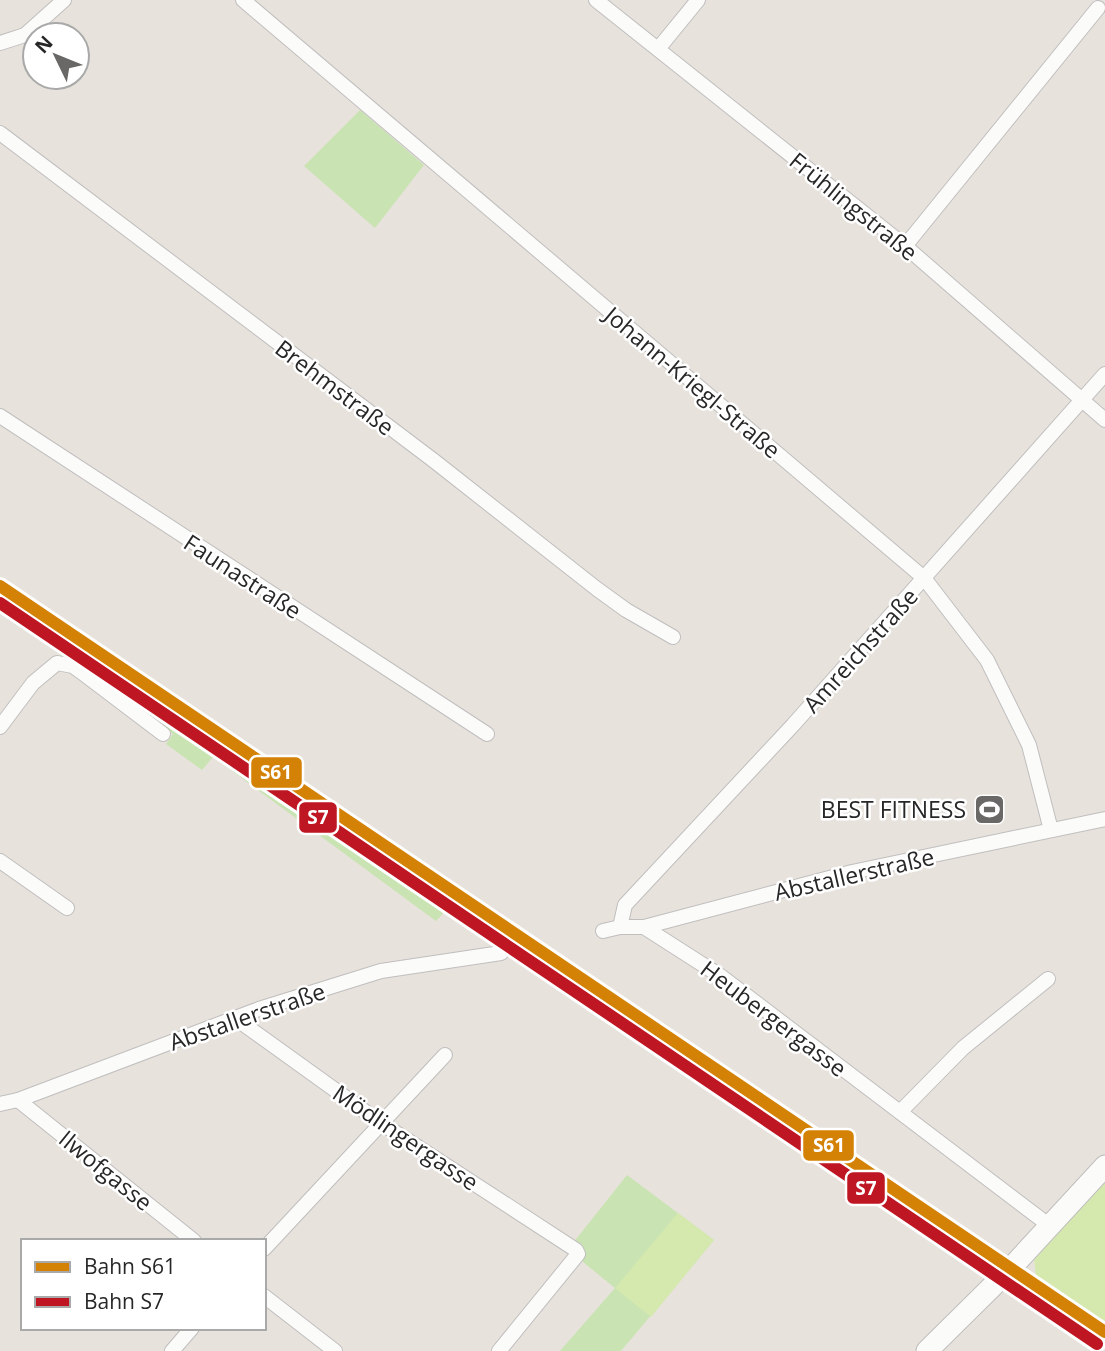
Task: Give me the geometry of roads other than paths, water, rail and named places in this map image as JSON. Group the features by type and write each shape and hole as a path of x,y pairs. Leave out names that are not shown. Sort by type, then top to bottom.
{"main road":[{"path":"935,1348 1105,1166"}],"street":[{"path":"0,43 25,35 64,0"},
{"name":"Johann-Kriegl-Straße","path":"243,0 924,578 987,660 1029,745 1051,830"},
{"name":"Frühlingstraße","path":"596,0 905,246 1105,420"},
{"path":"658,49 698,0"},
{"path":"905,246 1097,7"},
{"name":"Brehmstraße","path":"0,133 433,460 597,589 626,610 673,637"},
{"name":"Amreichstraße","path":"620,927 625,905 793,725 1105,374"},
{"name":"Faunastraße","path":"0,416 487,734"},
{"path":"0,727 33,683 57,663 73,666 163,734"},
{"name":"Abstallerstraße","path":"603,931 620,927 644,927 852,872 1105,819"},
{"path":"0,861 67,908"},
{"name":"Heubergergasse","path":"644,927 722,977 1050,1226"},
{"name":"Abstallerstraße","path":"0,1104 18,1100 235,1018 381,971 501,953"},
{"path":"900,1112 963,1048 1048,979"},
{"name":"Mödlingergasse","path":"235,1018 381,1123 567,1243 578,1254 499,1351"},
{"path":"266,1247 445,1055"},
{"name":"Ilwofgasse","path":"18,1100 192,1239"},
{"path":"266,1298 335,1351"},
{"path":"172,1351 190,1330"}],"rail line":[{"name":"S61","path":"0,586 1105,1332"},
{"name":"S7","path":"0,603 1097,1344"}],"place":[{"name":"BEST FITNESS","path":"989,809"}]}
